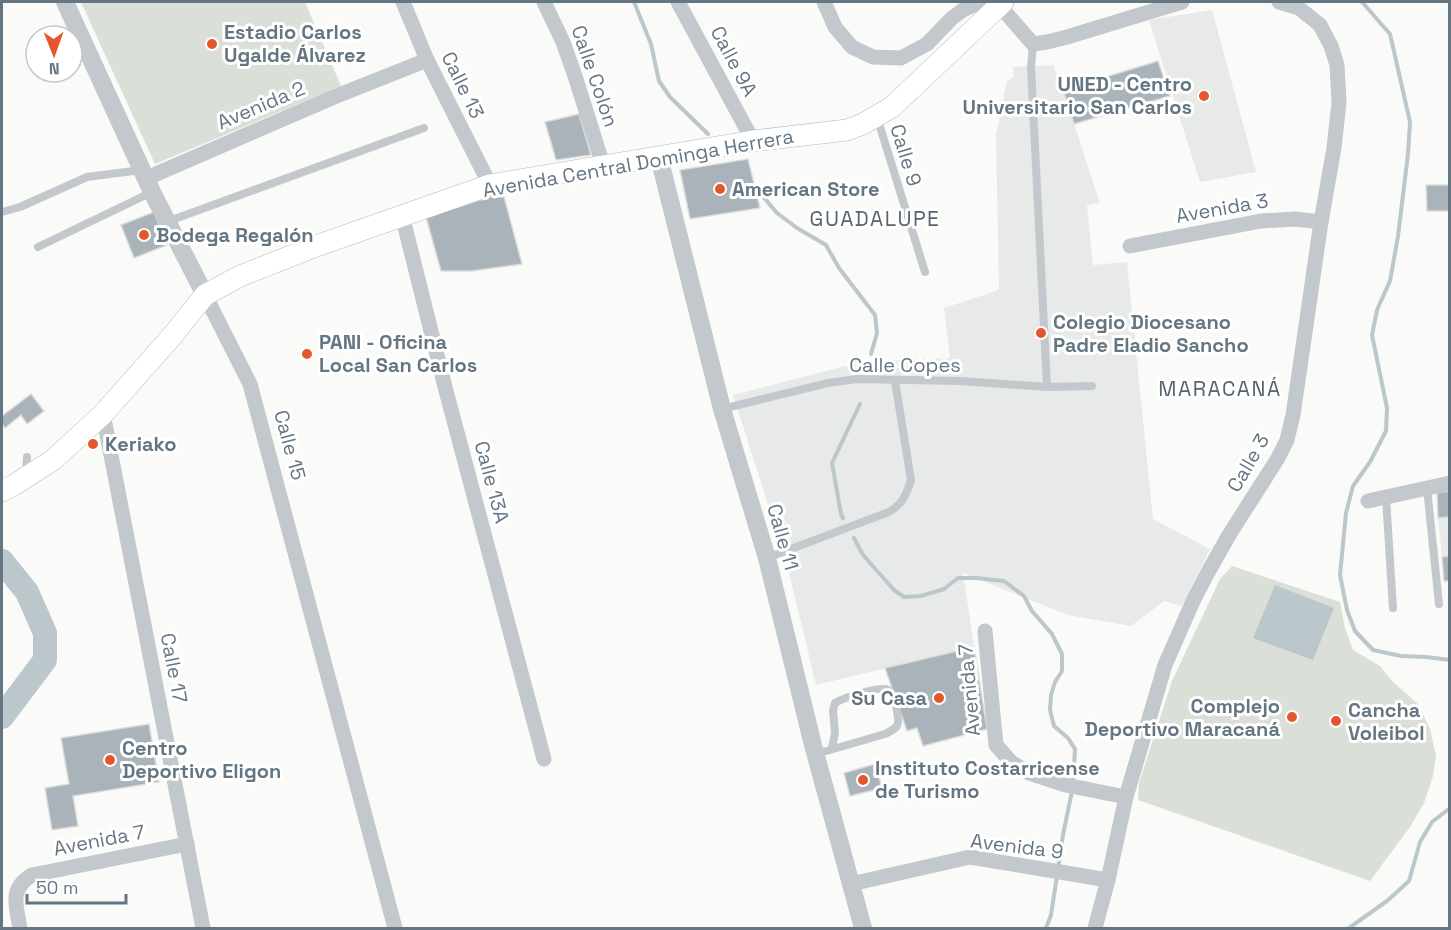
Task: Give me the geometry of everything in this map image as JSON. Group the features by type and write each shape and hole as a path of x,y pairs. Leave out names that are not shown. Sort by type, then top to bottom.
{"main road":[{"name":"Avenida Central Dominga Herrera","path":"2,491 14,485 26,467 52,460 98,415 172,335 205,295 240,276 319,245 490,185 753,141 847,130 863,124 892,106 1001,3"}],"street":[{"name":"Calle 15","path":"65,2 147,180 250,384 395,928"},
{"name":"Calle 13","path":"403,2 427,60 490,185"},
{"name":"Calle Colón","path":"544,2 575,76 603,165"},
{"name":"Calle 9A","path":"678,2 753,141"},
{"path":"824,2 835,27 852,47 873,57 902,58 927,44 963,10 980,2 1001,3 1033,44 1067,37 1182,2"},
{"name":"Calle 3","path":"1095,928 1126,797 1165,665 1190,610 1229,535 1278,458 1287,440 1293,415 1339,102 1337,65 1331,46 1320,25 1299,8 1279,2"},
{"name":"Avenida 2","path":"147,180 334,97 427,60"},
{"name":"Calle 11","path":"659,158 722,409 824,751 851,884 863,928"},
{"name":"Calle 13A","path":"402,215 439,365 544,759"},
{"name":"Avenida 3","path":"1130,246 1262,221 1295,219 1321,222"},
{"name":"Calle 17","path":"98,415 203,928"},
{"path":"1368,501 1449,483"},
{"name":"Avenida 7","path":"985,631 996,745 1011,762 1029,773 1066,785 1126,797"},
{"name":"Avenida 7","path":"20,928 15,899 21,881 32,874 187,844"},
{"name":"Avenida 9","path":"851,884 970,857 1108,880"}],"lane":[{"path":"1033,44 1031,67 1047,387"},
{"name":"Calle 9","path":"877,116 925,272"},
{"path":"167,221 424,128"},
{"path":"2,212 20,207 87,177 147,180"},
{"path":"38,247 147,180"},
{"name":"Calle Copes","path":"722,409 828,383 857,379 960,381 1047,387 1092,386"},
{"path":"767,558 889,512 899,506 907,494 911,480 895,381"},
{"path":"1427,488 1439,604"},
{"path":"1386,497 1393,608"},
{"path":"881,689 891,691 899,721 894,729 885,734 824,751 835,733 833,710 835,703 881,689"}],"shaded area":[{"name":"Estadio Carlos Ugalde Álvarez","path":"81,2 305,2 341,86 155,164"},
{"name":"UNED - Centro Universitario San Carlos","path":"1212,10 1256,172 1200,182 1149,20"},
{"name":"Colegio Diocesano Padre Eladio Sancho","path":"1053,65 1100,203 1087,205 1093,265 1127,262 1153,519 1210,549 1182,606 1164,601 1131,626 1068,615 963,573 974,647 816,685 787,564 733,395 861,362 950,358 944,308 999,290 996,136 1007,81 1014,77 1013,67"},
{"path":"1449,517 1449,556 1442,557 1438,518"},
{"name":"Complejo Deportivo Maracaná","path":"1232,566 1340,602 1345,628 1353,650 1380,666 1393,682 1418,704 1430,729 1436,756 1433,776 1424,803 1410,827 1370,881 1138,800 1139,783 1172,681 1220,579"},
{"path":"1275,585 1334,608 1313,660 1253,638"}],"building":[{"path":"1158,61 1170,96 1074,124 1063,90"},
{"path":"579,114 591,155 556,160 545,122"},
{"name":"American Store","path":"748,159 760,208 690,219 680,170"},
{"path":"1426,185 1450,185 1450,211 1427,211"},
{"path":"503,193 522,264 472,271 441,271 426,217"},
{"name":"Bodega Regalón","path":"154,212 167,245 134,258 121,225"},
{"path":"31,394 44,411 27,424 21,415 5,428 2,424 2,416"},
{"path":"1450,491 1450,517 1438,518 1437,493"},
{"path":"1450,556 1450,581 1444,581 1442,557"},
{"name":"Su Casa","path":"974,647 987,729 923,746 917,728 907,731 885,668"},
{"name":"Centro Deportivo Eligon","path":"149,724 159,782 73,796 78,826 52,830 45,788 69,784 61,738"},
{"name":"Instituto Costarricense de Turismo","path":"875,764 882,788 850,796 844,773"}],"waterway":[{"path":"634,2 651,44 659,81 670,97 708,134"},
{"path":"1362,2 1390,34 1410,122 1398,236 1390,281 1377,310 1372,335 1387,408 1386,431 1370,462 1353,486 1346,513 1340,575 1347,610 1355,631 1373,650 1401,656 1450,660"},
{"path":"754,186 777,213 826,245 839,268 875,315 877,333 871,354"},
{"path":"843,518 832,463 860,404"},
{"path":"854,538 863,555 894,590 904,597 921,596 944,589 958,578 1004,581 1024,596 1032,611 1052,634 1062,654 1062,671 1055,682 1050,710 1054,726 1068,738 1075,749 1073,784"},
{"path":"2,561 27,592 45,633 45,660 2,717"},
{"path":"1058,869 1072,791"},
{"path":"1349,928 1387,901 1409,881 1420,842 1432,822 1450,808"},
{"path":"1046,928 1051,915 1057,876"}],"place":[{"name":"Estadio Carlos Ugalde Álvarez","path":"212,44"},
{"name":"UNED - Centro Universitario San Carlos","path":"1204,96"},
{"name":"American Store","path":"720,189"},
{"name":"Bodega Regalón","path":"144,235"},
{"name":"Colegio Diocesano Padre Eladio Sancho","path":"1041,333"},
{"name":"PANI - Oficina Local San Carlos","path":"307,354"},
{"name":"Keriako","path":"93,444"},
{"name":"Su Casa","path":"939,698"},
{"name":"Complejo Deportivo Maracaná","path":"1292,717"},
{"name":"Cancha Voleibol","path":"1336,721"},
{"name":"Centro Deportivo Eligon","path":"110,760"},
{"name":"Instituto Costarricense de Turismo","path":"863,780"}],"district":[{"name":"GUADALUPE","path":"875,218"},
{"name":"MARACANÁ","path":"1220,388"}]}
